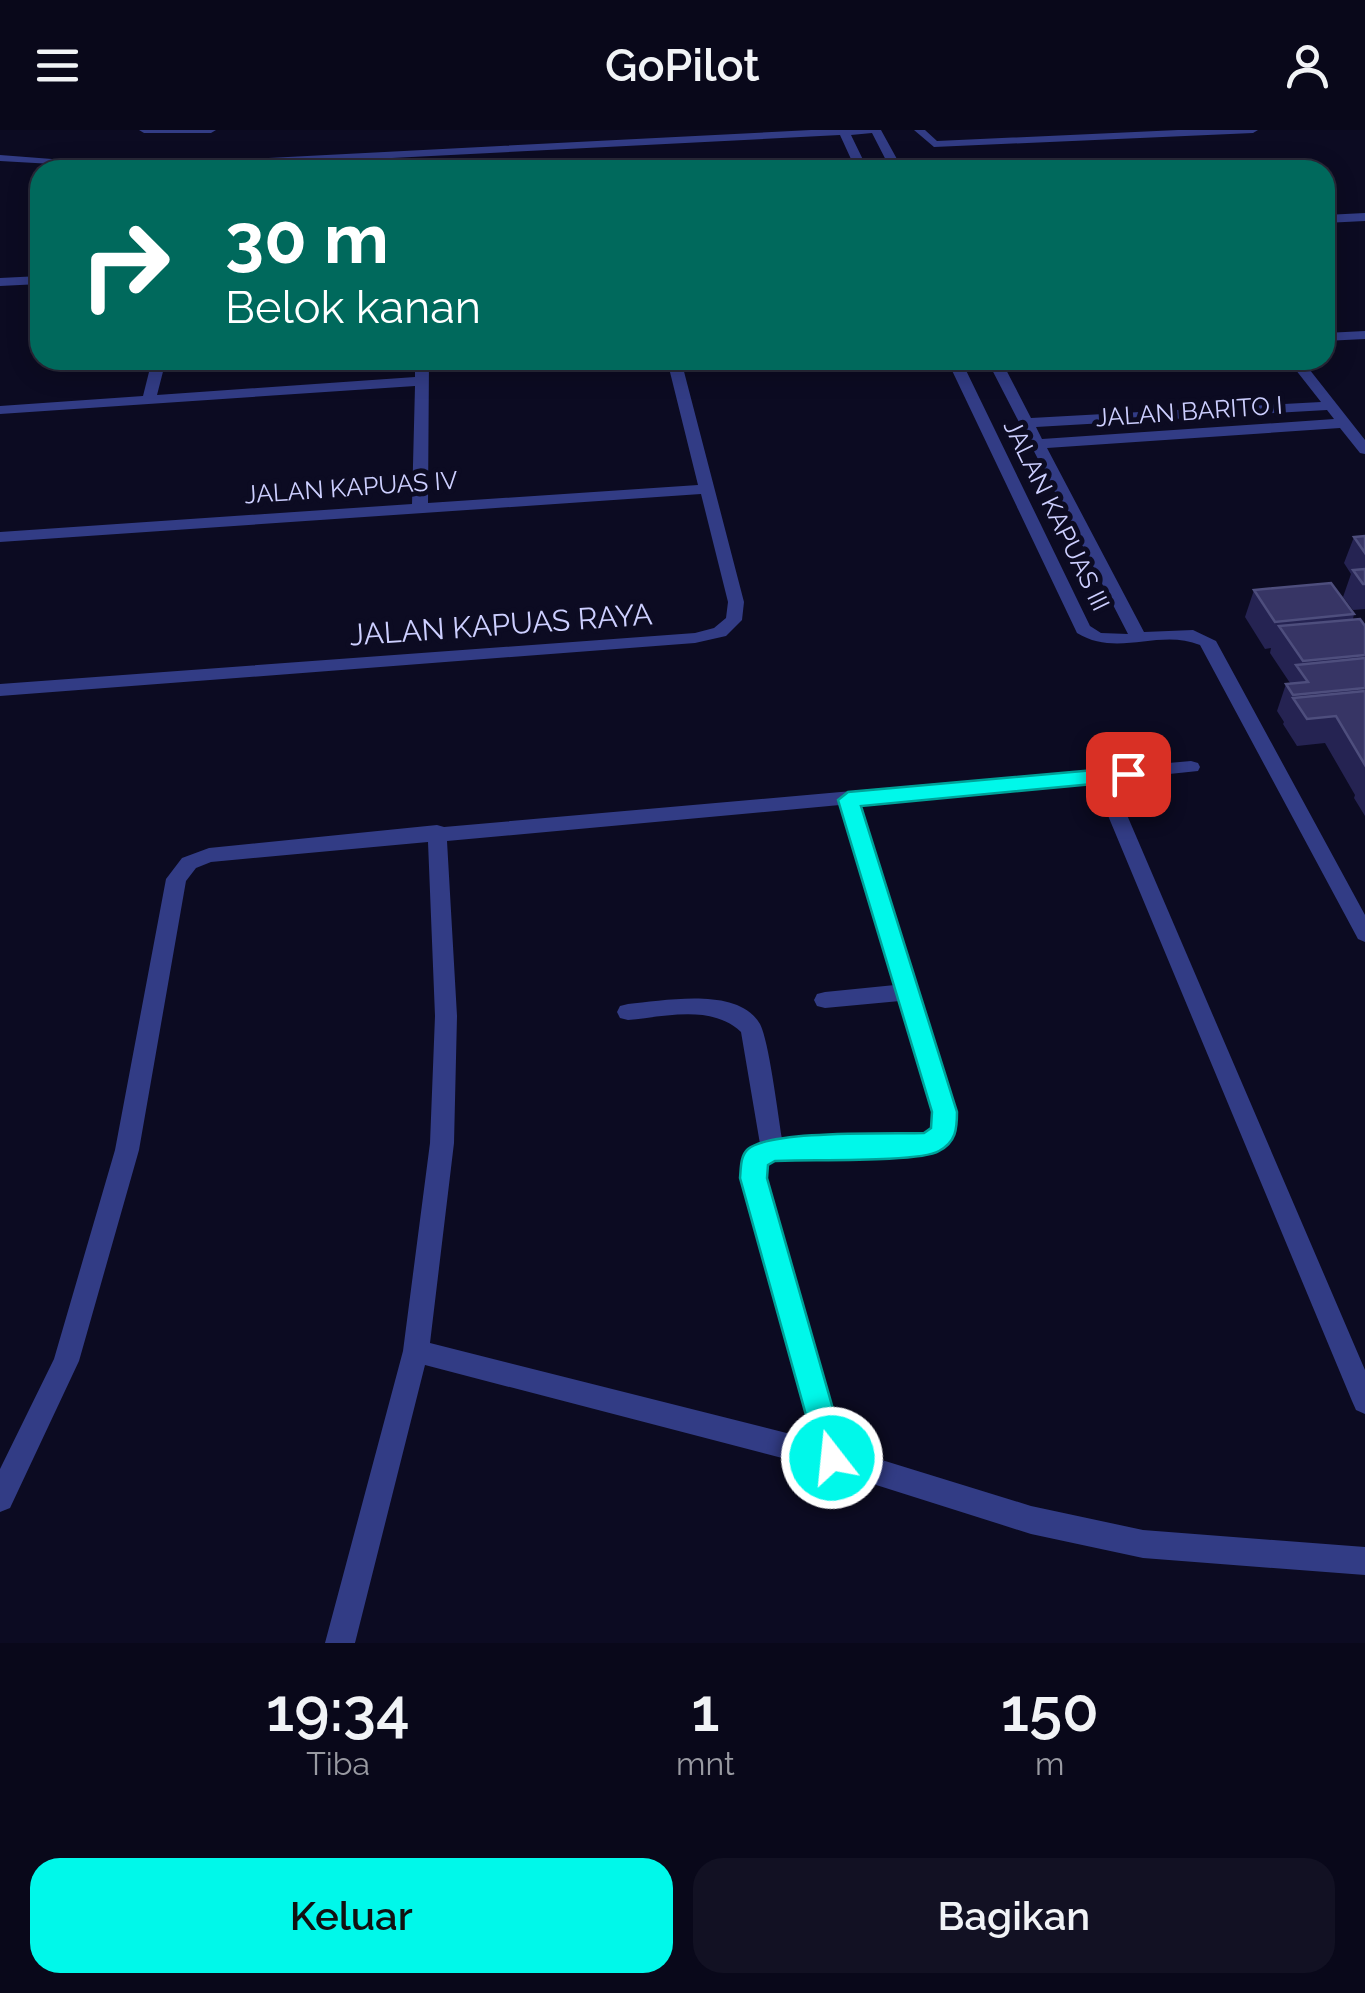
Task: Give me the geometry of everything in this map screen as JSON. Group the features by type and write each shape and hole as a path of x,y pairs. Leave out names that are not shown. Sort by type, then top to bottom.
{"street":[{"path":"144,130 211,130"},
{"path":"384,160 875,130 891,160"},
{"path":"918,130 934,144 1253,130"},
{"path":"843,131 857,160"},
{"path":"0,158 30,160"},
{"path":"1335,218 1365,217"},
{"path":"0,282 30,280"},
{"path":"1335,336 1365,335"},
{"path":"149,400 156,370"},
{"path":"420,508 422,370"},
{"name":"JALAN KAPUAS RAYA","path":"0,690 695,638 720,632 734,620 736,602 676,370"},
{"name":"JALAN KAPUAS III","path":"959,370 1083,629 1103,639 1138,638 999,370"},
{"path":"1302,370 1365,450"},
{"path":"0,410 422,382"},
{"name":"JALAN BARITO I","path":"1027,423 1330,406"},
{"name":"JALAN BARITO I","path":"1037,444 1344,422"},
{"name":"JALAN KAPUAS IV","path":"0,537 706,489"},
{"path":"1138,638 1192,635 1206,641 1365,934"},
{"path":"0,1498 66,1361 127,1150 176,879 189,862 209,855 437,832 848,800 1191,767"},
{"path":"1101,777 1365,1401"},
{"path":"832,1458 753,1178 755,1158 772,1150 930,1144 943,1133 944,1112 848,800"},
{"path":"340,1643 416,1351 442,1143 446,1016 437,832"},
{"path":"825,1000 908,992"},
{"path":"628,1012 726,1007 742,1016 751,1028 772,1150"},
{"path":"416,1351 832,1458 1031,1520 1143,1544 1365,1561"}],"building":[{"path":"1365,536 1365,553 1354,537"},
{"path":"1365,569 1365,584 1363,584 1353,570"},
{"path":"1331,583 1354,614 1275,622 1254,590"},
{"path":"1360,619 1365,626 1365,655 1303,661 1279,626"},
{"path":"1365,658 1365,688 1293,695 1286,684 1308,682 1296,665"},
{"path":"1365,691 1365,765 1336,716 1307,719 1293,698"}],"route":[{"path":"832,1458 753,1178 755,1158 772,1150 930,1144 943,1133 944,1112 848,800 1128,774"}]}
